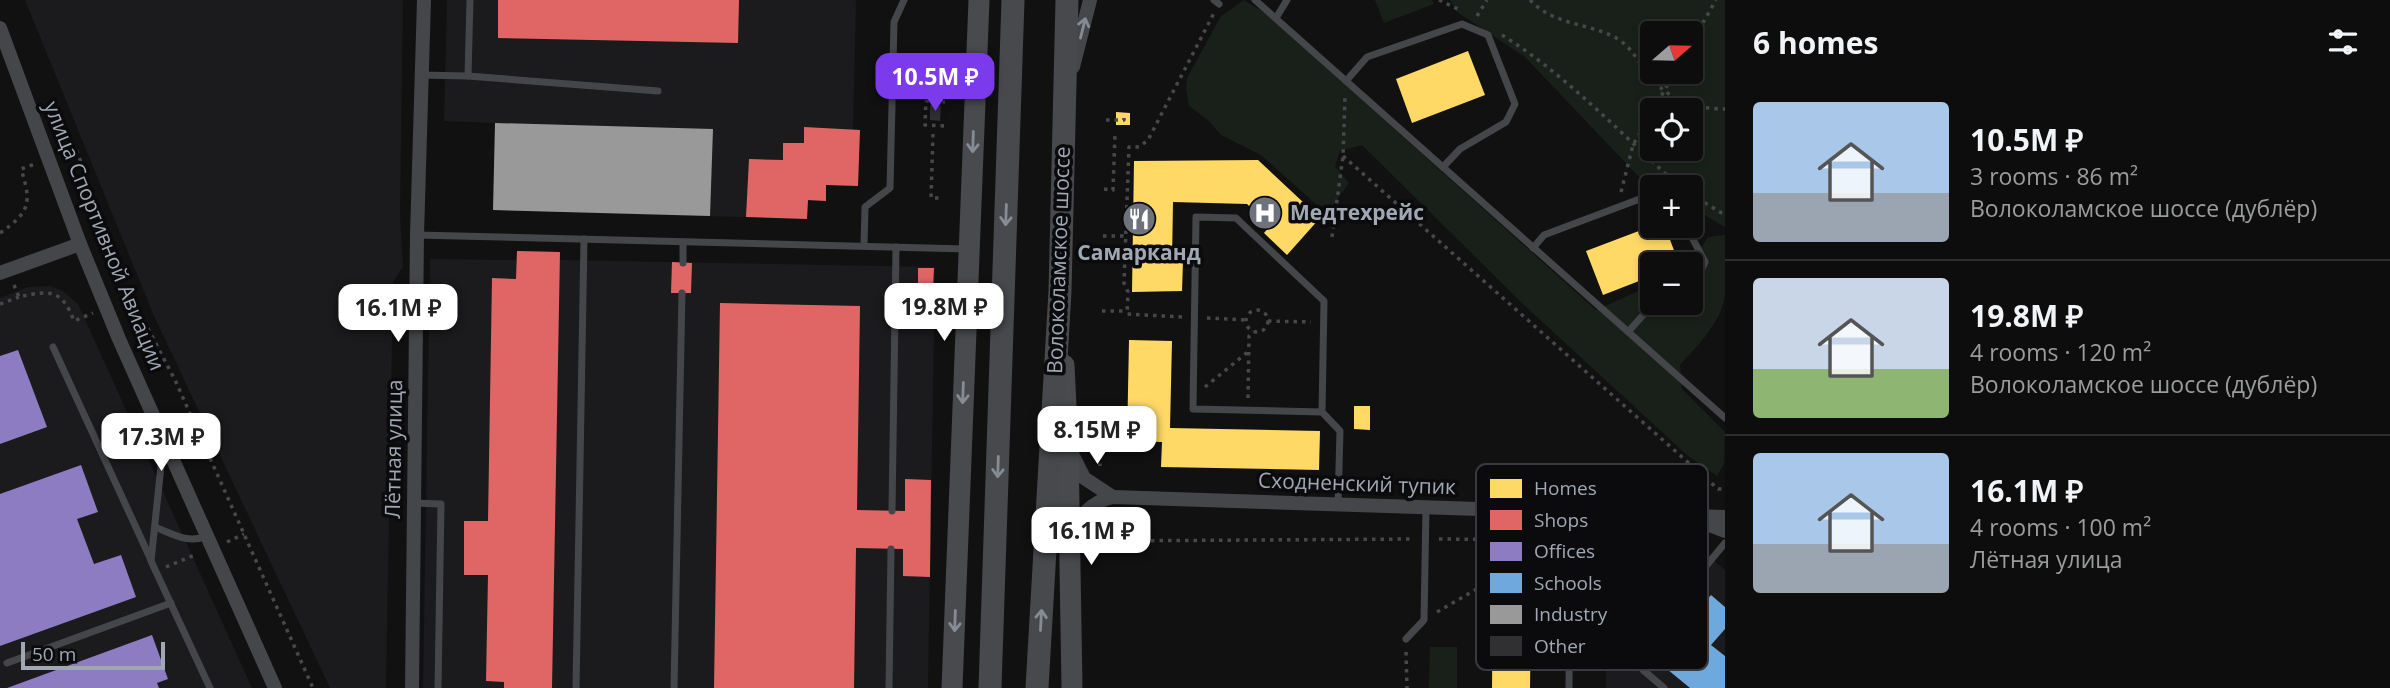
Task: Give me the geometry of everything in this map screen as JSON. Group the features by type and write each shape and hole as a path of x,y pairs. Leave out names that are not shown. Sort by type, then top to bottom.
{"main road":[{"path":"989,688 1013,0"},
{"name":"Волоколамское шоссе","path":"1037,688 1060,291 1067,0"}],"street":[{"name":"Лётная улица","path":"412,688 417,235 424,0"},
{"path":"952,688 979,0"},
{"path":"1064,103 1090,0"},
{"name":"улица Спортивной Авиации","path":"0,28 80,244 119,339 275,688"},
{"path":"0,273 80,244"},
{"path":"1060,291 1068,446 1072,688"},
{"path":"1068,446 1084,478 1113,497"},
{"path":"1070,551 1084,512 1101,500 1113,497"},
{"name":"Сходненский тупик","path":"1113,497 1476,510"},
{"path":"1708,525 1725,531"}],"lane":[{"path":"468,76 470,0"},
{"path":"864,246 865,207 890,188 894,22 904,0"},
{"path":"1255,0 1725,418"},
{"path":"1276,18 1287,0"},
{"path":"1346,81 1367,58 1462,24 1489,36 1516,104 1506,122 1460,149 1443,167"},
{"path":"421,75 468,76 658,92"},
{"path":"1533,248 1544,235 1640,199"},
{"path":"1322,412 1193,409 1196,217 1236,218 1324,301 1322,412 1340,431 1338,505"},
{"path":"417,235 969,249"},
{"path":"576,688 584,239"},
{"path":"683,242 683,262"},
{"path":"892,511 896,247"},
{"path":"674,688 682,293"},
{"path":"1628,332 1643,315"},
{"path":"53,347 210,688"},
{"path":"151,561 164,438"},
{"path":"414,503 441,503 438,688"},
{"path":"1406,639 1424,620 1426,508"},
{"path":"155,527 188,540 199,540 208,536"},
{"path":"1708,564 1725,543"},
{"path":"889,688 891,549"},
{"path":"7,663 171,603"},
{"path":"1569,670 1569,688"},
{"path":"1643,670 1664,688"}],"path":[{"path":"1439,0 1476,18 1487,0"},
{"path":"1530,0 1563,22 1618,39 1650,76 1682,103 1704,109 1725,109"},
{"path":"1703,22 1716,0"},
{"path":"1127,312 1128,292 1124,283 1129,147 1139,147 1148,140 1217,2"},
{"path":"1497,33 1530,53 1577,90 1667,175"},
{"path":"1332,237 1343,156 1346,81"},
{"path":"1660,98 1668,84"},
{"path":"944,126 925,125 926,101 936,104 945,102"},
{"path":"1105,120 1124,118"},
{"path":"1617,207 1633,145 1640,132"},
{"path":"933,134 931,198 942,198"},
{"path":"1104,189 1113,190 1115,135"},
{"path":"0,233 20,219 25,208 28,191 21,169 76,149"},
{"path":"1343,156 1690,464"},
{"path":"1703,202 1725,215"},
{"path":"1126,222 1133,222"},
{"path":"1103,236 1126,236"},
{"path":"0,304 19,297"},
{"path":"132,298 175,380 313,688"},
{"path":"1246,320 1250,313 1258,310 1265,313 1268,321 1263,330 1252,331"},
{"path":"1102,312 1246,320"},
{"path":"1246,320 1252,331"},
{"path":"1268,321 1324,322"},
{"path":"1248,410 1249,336 1252,331"},
{"path":"1193,397 1249,351"},
{"path":"1100,455 1100,466"},
{"path":"1708,480 1718,489 1725,489"},
{"path":"1424,620 1476,590"},
{"path":"1406,639 1407,688"}],"shaded area":[{"path":"25,0 403,0 400,215 403,267 393,282 386,688 330,688 154,316"},
{"path":"447,0 856,0 853,129 860,130 858,186 826,185 826,201 808,201 807,219 493,210 495,123 444,121"},
{"path":"1244,0 1265,13 1596,310 1640,290 1640,315 1703,315 1703,252 1698,252 1708,237 1725,235 1725,296 1722,306 1707,334 1680,365 1682,389 1725,432 1724,464 1717,476 1708,470 1708,464 1700,464 1687,455 1523,304 1362,145 1340,151 1335,166 1349,183 1327,214 1261,155 1221,135 1208,120 1189,106 1187,78 1221,16"},
{"path":"1375,0 1432,0 1434,4 1384,23"},
{"path":"1450,0 1725,0 1725,227 1703,214 1703,175 1640,175 1640,178 1525,57 1457,12"},
{"path":"517,251 560,252 560,260 935,267 928,688 423,688 430,259 516,260"},
{"path":"50,286 63,291 78,304 252,688 0,688 0,298 28,287"},
{"path":"1708,555 1725,570 1725,688 1606,688 1606,670 1708,670"},
{"path":"1430,647 1457,647 1457,688 1429,688"}],"building: Homes":[{"path":"1468,51 1485,95 1412,123 1396,79"},
{"path":"1116,112 1130,113 1130,125 1116,125"},
{"path":"1258,160 1320,218 1287,255 1264,233 1270,226 1247,204 1173,202 1172,261 1183,261 1182,291 1132,292 1134,161"},
{"path":"1640,231 1640,238 1669,238 1675,252 1640,252 1640,281 1603,295 1586,251"},
{"path":"1129,340 1172,341 1170,428 1320,431 1319,470 1161,467 1162,442 1127,441"},
{"path":"1354,406 1370,406 1370,430 1354,429"},
{"path":"1492,670 1530,670 1530,688 1492,688"}],"building: Shops":[{"path":"498,0 739,0 738,43 498,38"},
{"path":"804,127 860,130 858,186 826,185 826,201 808,200 807,219 746,217 749,159 783,160 783,143 804,143"},
{"path":"517,251 560,252 552,688 504,688 504,682 486,681 488,575 464,575 464,521 488,521 492,278 516,279"},
{"path":"672,262 692,263 691,293 671,293"},
{"path":"918,268 934,268 933,289 918,289"},
{"path":"720,303 860,306 857,510 905,511 905,479 931,480 930,577 903,576 903,549 856,548 854,688 714,688"}],"building: Offices":[{"path":"18,350 47,427 0,444 0,356"},
{"path":"81,465 98,512 77,519 94,564 121,555 136,597 0,646 0,494"},
{"path":"152,635 168,679 157,683 159,688 7,688"}],"building: Schools":[{"path":"1711,595 1725,607 1725,629 1711,645 1725,656 1725,688 1690,688 1668,670 1708,670 1708,599"}],"building: Industry":[{"path":"495,123 713,129 710,216 493,210"}],"building: Other":[{"path":"930,105 941,106 940,121 930,120"}],"place":[{"name":"Медтехрейс","path":"1265,213"},
{"name":"Самарканд","path":"1139,219"}]}
